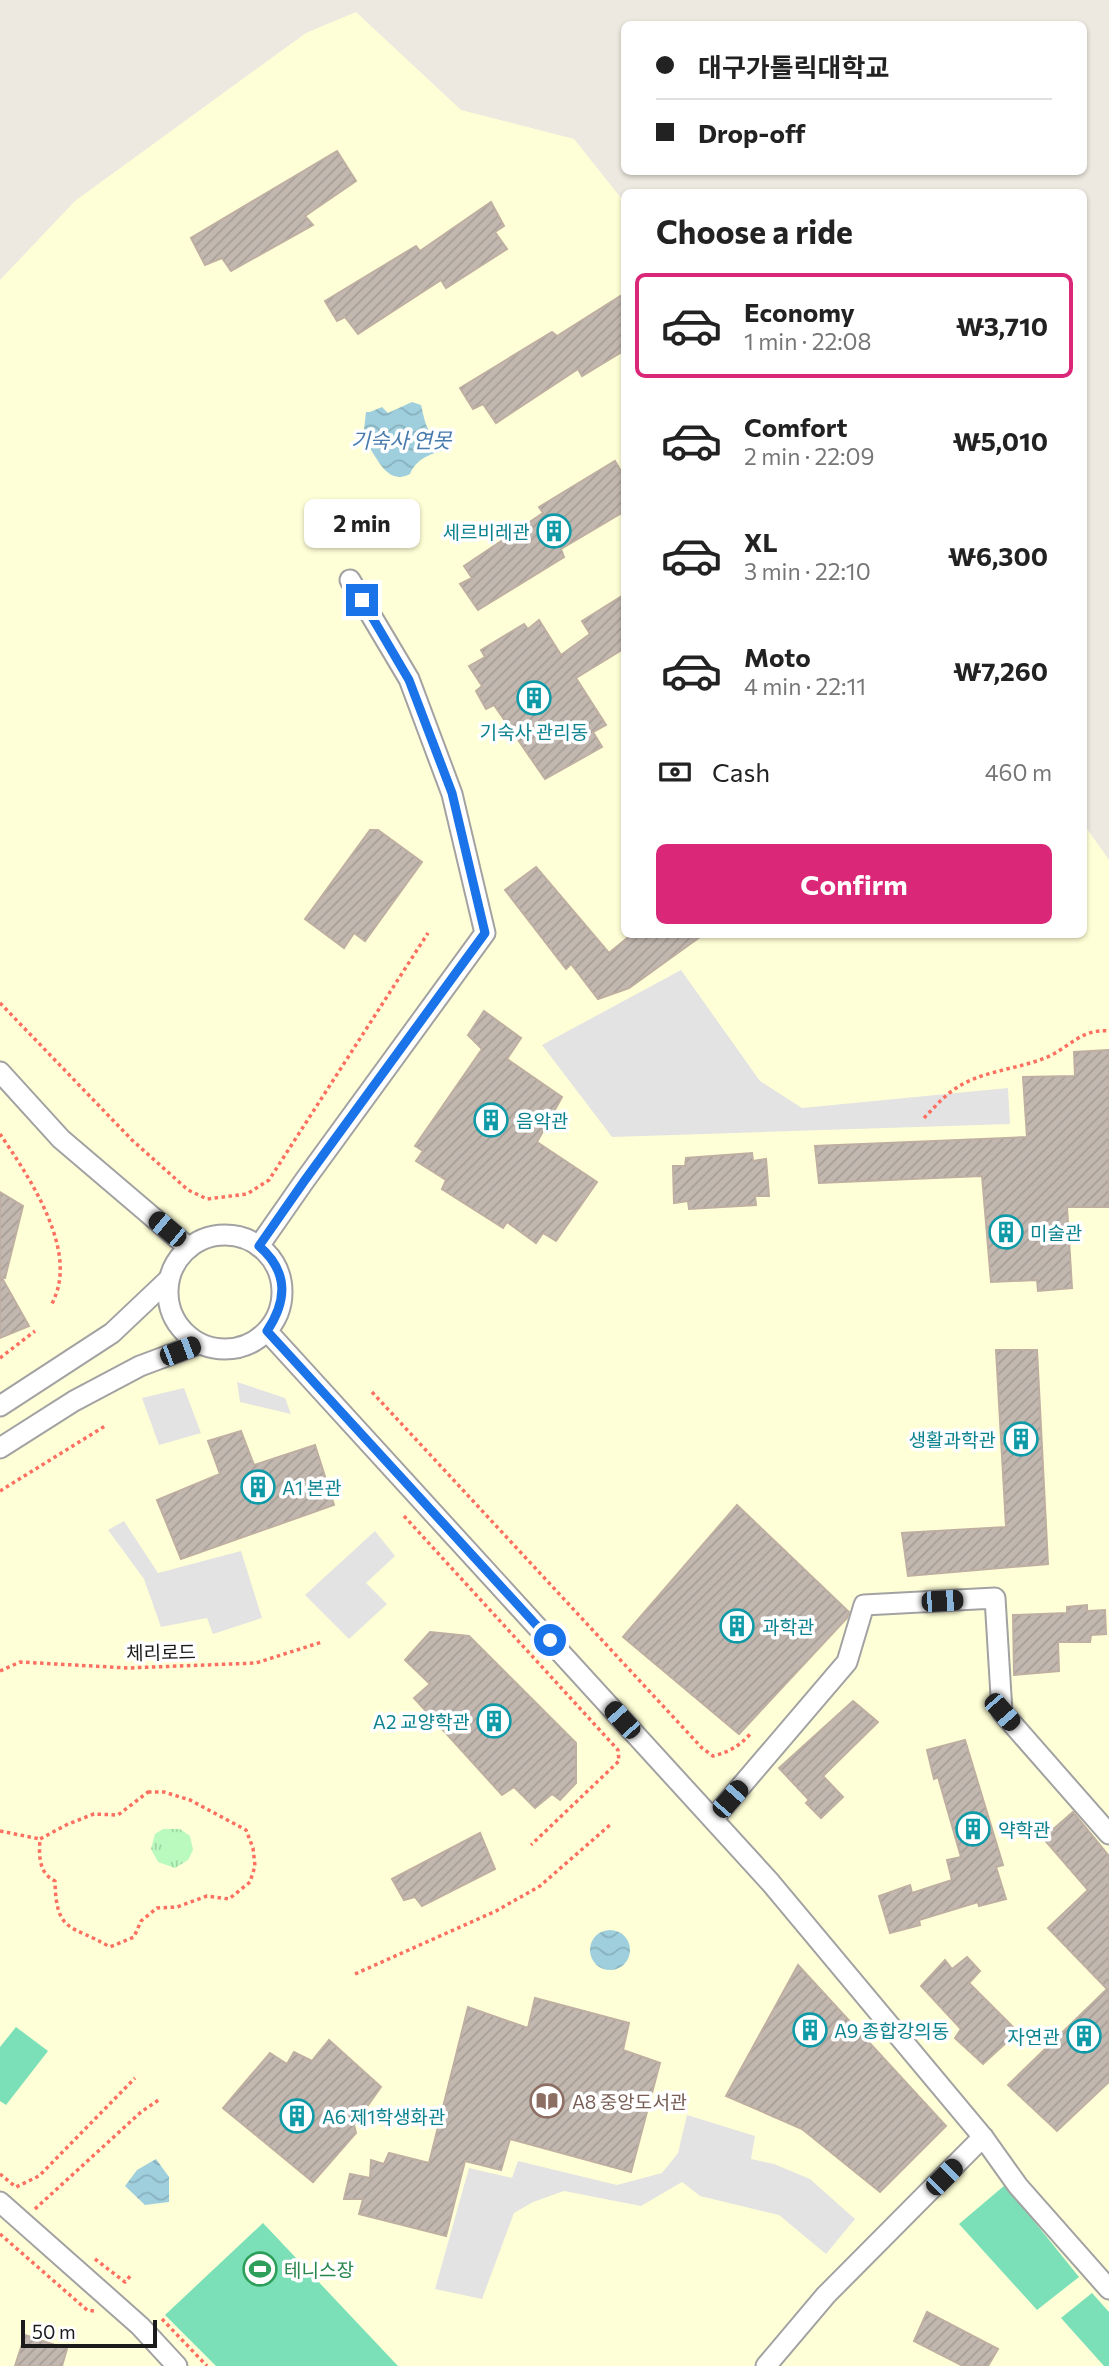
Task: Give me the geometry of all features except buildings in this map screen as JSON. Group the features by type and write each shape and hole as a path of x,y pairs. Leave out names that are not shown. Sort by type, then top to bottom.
{"lane":[{"path":"259,1246 485,933 452,793 409,680 350,580"},
{"path":"0,1072 61,1139 189,1248"},
{"path":"0,1406 112,1332 168,1280 176,1262 189,1248 204,1239 227,1235 246,1239 259,1246 276,1265 282,1281 282,1299 278,1315 267,1331 248,1345 236,1349 216,1349 199,1344 184,1333 173,1317 168,1300 168,1280"},
{"path":"267,1331 770,1882 983,2137 1018,2186 1109,2289"},
{"path":"0,1447 74,1401 140,1366 199,1344"},
{"path":"713,1819 847,1662 864,1605 995,1598 1002,1712 1109,1834"},
{"path":"766,2366 825,2295 983,2137"},
{"path":"0,2202 140,2326 177,2366"}],"path":[{"path":"0,1003 132,1140 188,1190 206,1199 247,1194 269,1180 428,933"},
{"path":"924,1118 953,1090 979,1077 1047,1058 1082,1035 1101,1030 1109,1031"},
{"path":"0,1134 48,1216 59,1255 60,1283 52,1304"},
{"path":"0,1358 35,1331"},
{"path":"372,1392 702,1748 713,1756 729,1752 744,1742 751,1733"},
{"path":"0,1491 105,1426"},
{"path":"404,1516 618,1750 619,1761 531,1845"},
{"name":"체리로드","path":"0,1671 20,1662 128,1668 256,1663 322,1642"},
{"path":"0,1831 40,1839 94,1814 118,1815 148,1792 164,1792 190,1800 246,1830 253,1848 255,1866 250,1882 229,1899 207,1896 177,1907 157,1908 141,1921 134,1937 110,1947 93,1937 76,1932 65,1924 55,1907 55,1881 49,1878 39,1860 40,1839"},
{"path":"355,1974 496,1911 540,1886 611,1824"},
{"path":"0,2174 16,2187 39,2176 135,2078"},
{"path":"33,2210 141,2112 160,2099"},
{"path":"0,2234 87,2310 104,2313"},
{"path":"94,2258 125,2282 132,2274"},
{"path":"162,2319 207,2366"}],"shaded area":[{"path":"356,12 461,110 574,139 621,198 621,938 1087,938 1087,829 1109,860 1109,2366 0,2366 0,280 75,201 306,33"},
{"path":"681,970 760,1081 802,1108 1008,1088 1010,1124 612,1137 542,1045"},
{"path":"237,1382 285,1398 291,1414 240,1402"},
{"path":"184,1388 201,1433 159,1445 142,1398"},
{"path":"124,1521 158,1573 241,1551 262,1618 213,1634 207,1618 161,1627 144,1579 108,1530"},
{"path":"375,1531 395,1556 366,1583 387,1604 349,1639 305,1595"},
{"path":"687,2115 755,2136 751,2159 774,2164 810,2179 855,2219 826,2254 779,2215 700,2196 682,2182 641,2206 564,2191 533,2202 514,2213 482,2299 435,2289 469,2168 512,2178 518,2161 617,2185 662,2173 678,2153"}],"green space":[{"path":"163,1829 180,1829 190,1836 193,1850 188,1860 175,1868 158,1862 151,1849 155,1834"},
{"path":"16,2027 48,2051 6,2105 0,2101 0,2047"},
{"path":"1005,2185 1079,2277 1037,2310 959,2224"},
{"name":"테니스장","path":"263,2223 398,2366 216,2366 165,2315"},
{"path":"1092,2293 1109,2312 1109,2366 1104,2366 1061,2318"}],"water":[{"name":"기숙사 연못","path":"412,402 421,405 429,431 449,447 420,461 410,474 394,476 382,466 363,438 366,412 382,407 388,413"},
{"path":"610,1930 624,1936 630,1950 624,1964 610,1970 596,1964 590,1950 596,1936"},
{"path":"156,2159 169,2177 169,2202 145,2205 125,2186 137,2170"}],"place":[{"name":"세르비레관","path":"554,531"},
{"name":"기숙사 관리동","path":"534,698"},
{"name":"음악관","path":"491,1120"},
{"name":"미술관","path":"1006,1232"},
{"name":"생활과학관","path":"1021,1439"},
{"name":"A1 본관","path":"258,1487"},
{"name":"과학관","path":"737,1626"},
{"name":"A2 교양학관","path":"494,1721"},
{"name":"약학관","path":"973,1829"},
{"name":"A9 종합강의동","path":"810,2030"},
{"name":"자연관","path":"1084,2036"},
{"name":"A8 중앙도서관","path":"547,2101"},
{"name":"A6 제1학생화관","path":"297,2116"},
{"name":"테니스장","path":"260,2269"}],"route":[{"path":"362,600 409,680 452,793 485,933 259,1246 276,1265 282,1281 282,1299 278,1315 267,1331 550,1640"}]}
